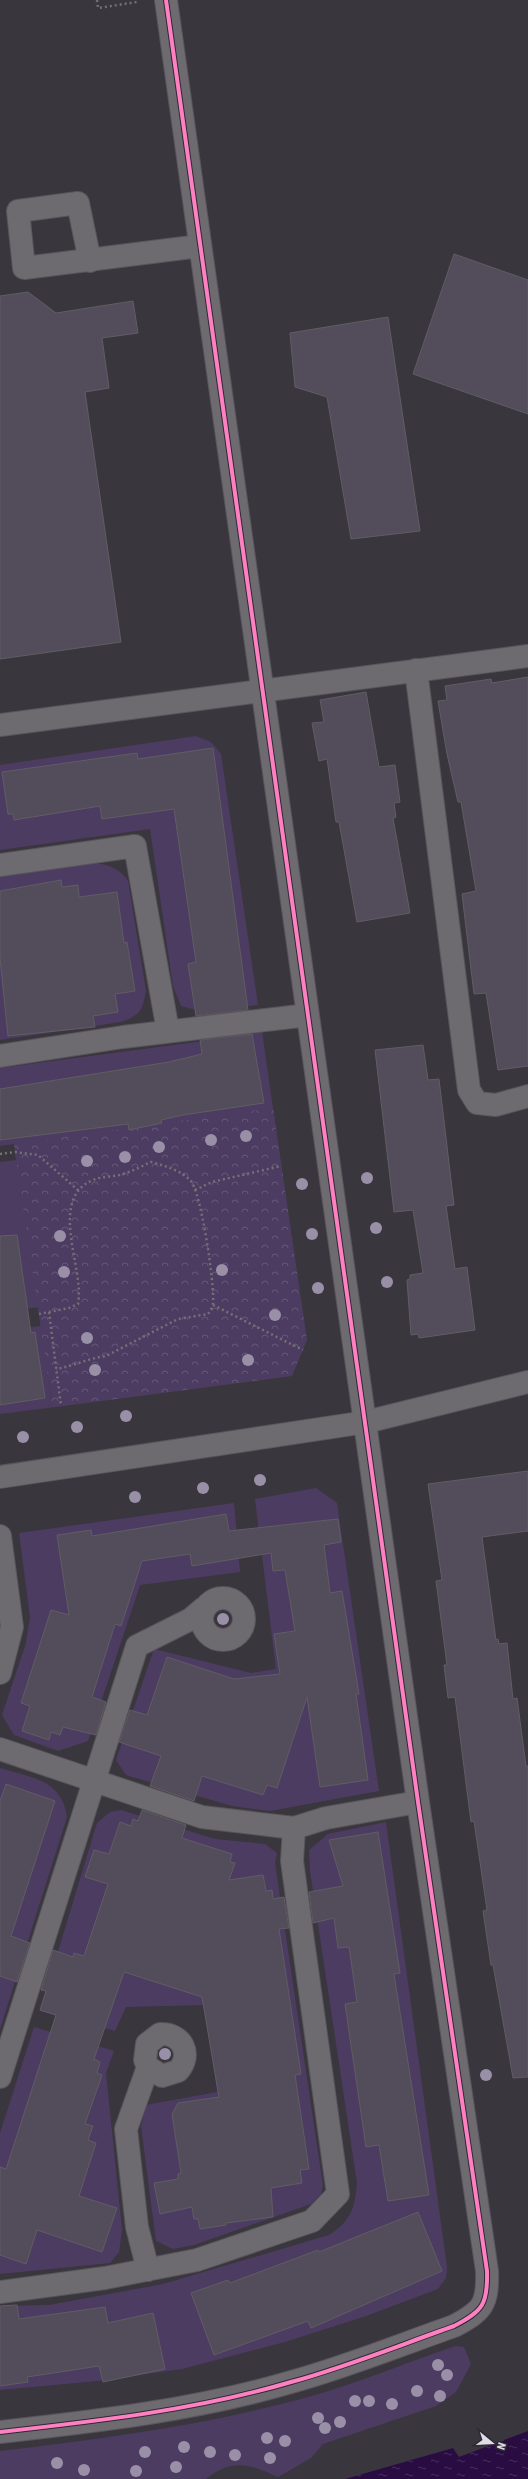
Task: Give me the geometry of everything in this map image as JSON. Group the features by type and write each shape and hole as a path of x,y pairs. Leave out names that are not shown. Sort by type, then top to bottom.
{"street":[{"path":"0,2432 105,2420 193,2406 292,2382 454,2326 474,2316 488,2295 488,2271 418,1802 166,0"},
{"path":"90,260 200,246"},
{"path":"0,725 262,689 528,656"},
{"path":"416,670 469,1090 477,1103 496,1105 528,1096"},
{"path":"0,865 135,846 168,1031"},
{"path":"0,1056 168,1031 308,1015"},
{"path":"0,1477 366,1422 528,1382"},
{"path":"0,1536 12,1627 0,1673"},
{"path":"0,2077 95,1780 102,1751 137,1646 191,1619 204,1608"},
{"path":"0,1749 202,1817 294,1828 326,1818 418,1802"},
{"path":"0,2292 105,2278 197,2260 312,2221 338,2194 292,1861 294,1828"},
{"path":"148,2068 126,2129 137,2227 148,2270"}],"path":[{"path":"97,0 98,8 138,2"},
{"path":"0,1154 15,1152 38,1155 79,1191"},
{"path":"39,1314 69,1308 78,1304 80,1295 74,1264 70,1218 72,1204 79,1191 94,1180 123,1174 151,1162 172,1168 192,1180 201,1206 213,1284 213,1305 208,1314 178,1319 106,1356 93,1357 77,1365 56,1369"},
{"path":"195,1190 212,1182 281,1166"},
{"path":"213,1305 303,1350"},
{"path":"49,1312 61,1406"}],"green space":[{"path":"196,736 211,742 221,754 258,1005 200,1011 181,1006 173,986 150,829 0,850 0,765"},
{"path":"94,863 118,870 128,881 146,991 143,1004 139,1012 121,1022 0,1040 0,876"},
{"path":"262,1031 302,1312 54,1306 0,1311 0,1162 16,1160 14,1144 0,1146 0,1068 204,1041"},
{"path":"273,1108 307,1340 292,1376 48,1408 51,1398 14,1144"},
{"path":"41,1326 51,1399 48,1408 0,1414 0,1330"},
{"path":"316,1488 337,1503 379,1791 270,1811 232,1806 126,1775 116,1760 154,1649 251,1673 276,1669 255,1499"},
{"path":"234,1503 240,1572 140,1585 88,1741 58,1751 14,1735 2,1715 26,1643 30,1617 19,1533"},
{"path":"0,1768 34,1778 52,1787 64,1804 67,1817 0,2029"},
{"path":"121,1810 215,1839 265,1844 277,1853 275,1863 323,2186 321,2194 311,2204 194,2245 173,2249 156,2241 141,2126 146,2105 217,2092 206,2005 126,2007 115,2031 40,2011 97,1823 110,1812"},
{"path":"386,1822 447,2267 446,2278 438,2289 366,2316 285,2342 182,2369 97,2381 0,2390 0,2306 49,2305 163,2284 329,2235 347,2219 355,2200 357,2183 310,1871 309,1850 328,1834"},
{"path":"34,2027 114,2051 106,2073 122,2230 119,2252 110,2263 0,2274 0,2133"},
{"path":"455,2346 464,2347 471,2364 456,2392 436,2406 323,2444 311,2458 278,2477 250,2466 241,2465 224,2468 215,2472 206,2479 0,2479 0,2451 150,2431 260,2409 337,2388"}],"water":[{"path":"528,2431 528,2479 345,2479 453,2448 459,2457"}],"building":[{"path":"454,254 528,280 528,414 413,374"},
{"path":"28,292 56,313 133,301 138,333 102,338 109,388 85,392 121,642 0,659 0,296"},
{"path":"388,317 420,531 351,539 327,397 295,387 290,333"},
{"path":"528,677 528,1066 498,1070 486,993 474,994 462,894 476,891 461,802 458,802 447,754 438,701 447,700 445,686 491,679 492,683"},
{"path":"366,692 379,767 395,765 400,802 394,803 396,817 393,818 410,913 357,922 339,822 336,822 327,759 319,761 312,723 324,722 320,700"},
{"path":"213,748 248,1010 196,1016 188,964 196,962 174,809 102,819 100,806 14,820 13,814 8,814 2,772 137,753 138,759"},
{"path":"61,880 62,887 78,885 79,897 117,892 124,943 127,942 135,991 115,994 118,1012 93,1016 95,1027 8,1036 0,958 0,891"},
{"path":"252,1034 264,1103 183,1115 161,1120 162,1123 129,1130 128,1124 0,1140 0,1089 169,1062 202,1054 200,1040"},
{"path":"423,1045 428,1080 439,1079 454,1205 446,1206 455,1269 467,1267 475,1330 419,1338 418,1334 411,1335 407,1280 410,1279 410,1275 423,1273 413,1210 394,1212 375,1050"},
{"path":"17,1235 31,1333 35,1332 45,1398 0,1405 0,1236"},
{"path":"528,1471 528,1531 482,1537 496,1640 498,1639 499,1644 507,1643 513,1699 517,1698 526,1766 528,1766 528,2077 513,2078 493,1965 491,1965 483,1911 487,1910 474,1821 471,1822 455,1697 448,1698 444,1665 447,1665 436,1581 442,1580 428,1484"},
{"path":"226,1514 229,1531 338,1519 341,1542 324,1545 330,1593 342,1591 359,1694 356,1694 368,1780 320,1787 307,1697 277,1788 267,1785 263,1795 202,1776 194,1801 150,1786 161,1756 119,1742 130,1710 147,1715 167,1657 234,1679 280,1674 274,1634 295,1631 285,1570 273,1571 271,1553 192,1566 190,1554 142,1561 121,1626 115,1624 92,1697 106,1702 96,1735 63,1727 60,1735 51,1732 49,1740 22,1731 30,1706 21,1703 51,1610 69,1615 57,1535 91,1530 92,1536"},
{"path":"6,1784 55,1801 11,1936 30,1943 17,1982 0,1976 0,1801"},
{"path":"142,1810 186,1825 182,1838 232,1854 230,1862 235,1863 229,1880 263,1875 266,1891 272,1890 273,1899 284,1897 289,1928 279,1929 301,2074 295,2075 309,2169 300,2170 302,2183 271,2188 273,2217 226,2223 226,2225 200,2229 198,2219 194,2219 192,2207 160,2214 154,2183 178,2179 178,2174 181,2173 172,2114 178,2103 219,2097 202,1997 124,1972 94,2059 100,2062 97,2073 102,2075 85,2124 93,2126 88,2140 96,2143 79,2196 117,2208 102,2252 37,2230 26,2264 0,2255 0,2167 6,2169 56,2015 40,2010 46,1991 41,1990 53,1950 73,1957 74,1953 84,1956 108,1884 85,1877 94,1850 109,1854 120,1822 131,1826 133,1819 138,1821"},
{"path":"378,1832 400,1973 394,1974 429,2195 388,2201 379,2145 366,2147 345,2004 357,2002 349,1947 338,1948 334,1918 313,1923 309,1892 343,1886 329,1840"},
{"path":"418,2212 442,2271 311,2328 308,2321 214,2355 191,2293 228,2280 230,2283 318,2250 319,2252"},
{"path":"17,2305 19,2319 105,2307 108,2323 153,2313 165,2369 103,2382 99,2366 27,2377 28,2382 0,2386 0,2306"}],"cycle path":[{"path":"0,2432 110,2419 183,2407 255,2392 312,2376 353,2363 464,2321 472,2316 482,2305 485,2299 487,2282 487,2271 418,1802 166,0"}]}
